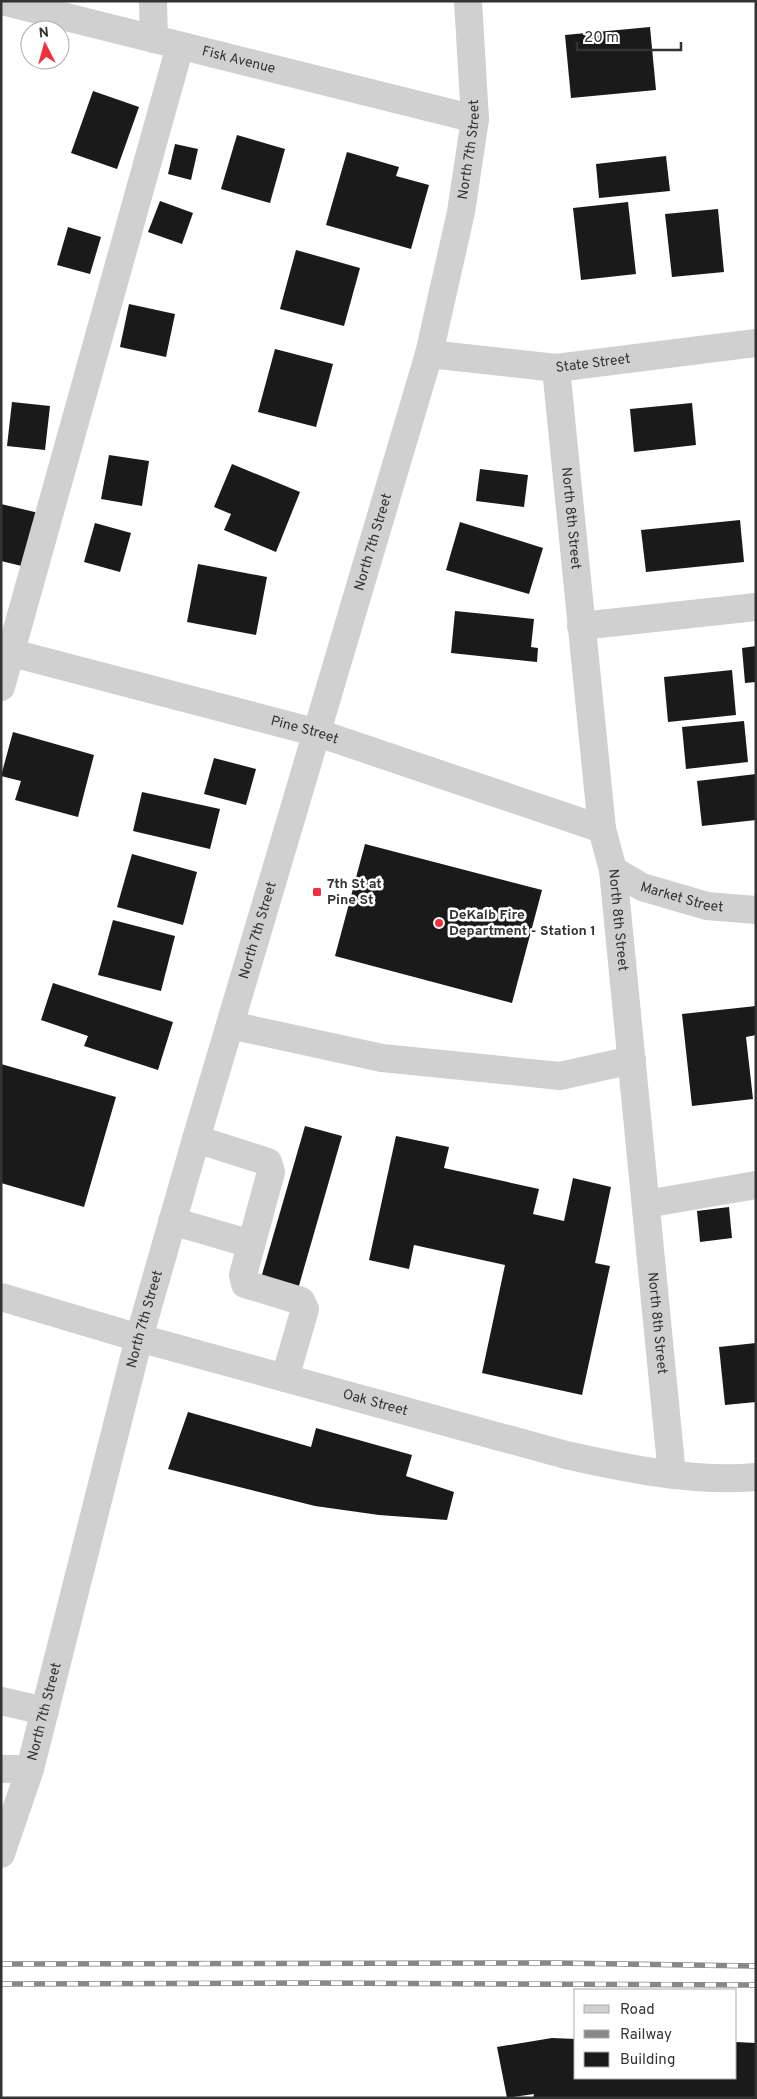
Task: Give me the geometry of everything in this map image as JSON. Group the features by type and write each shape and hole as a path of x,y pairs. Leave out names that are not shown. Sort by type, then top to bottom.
{"street":[{"name":"Fisk Avenue","path":"2,1 475,119"},
{"path":"1,687 6,651 167,42 153,1"},
{"name":"North 7th Street","path":"1,1854 30,1769 139,1338 172,1221 429,354 461,212 475,119 468,1"},
{"name":"State Street","path":"429,354 556,368 756,343"},
{"name":"North 8th Street","path":"556,368 602,829 613,870 672,1475"},
{"path":"582,626 756,607"},
{"name":"Pine Street","path":"6,651 318,733 602,829"},
{"name":"Market Street","path":"613,870 642,887 707,906 756,910"},
{"path":"230,1025 382,1058 560,1076 632,1060"},
{"path":"196,1139 268,1162 271,1172 243,1275 245,1284 301,1301 305,1309 285,1378"},
{"path":"646,1204 756,1185"},
{"path":"172,1221 251,1244"},
{"name":"Oak Street","path":"1,1297 139,1338 566,1455 672,1475 756,1477"},
{"path":"1,1701 45,1711"},
{"path":"1,1769 30,1769"}],"building":[{"path":"650,27 656,90 571,98 565,35"},
{"path":"93,91 139,107 117,169 71,153"},
{"path":"237,135 285,149 270,203 221,189"},
{"path":"175,144 198,149 191,180 168,174"},
{"path":"347,152 399,167 396,176 429,185 411,249 326,225"},
{"path":"666,156 670,191 599,198 596,164"},
{"path":"160,201 193,213 182,244 148,232"},
{"path":"628,202 636,274 581,280 573,208"},
{"path":"718,209 724,272 672,277 665,214"},
{"path":"68,227 101,237 90,274 57,265"},
{"path":"296,250 360,268 344,326 280,309"},
{"path":"129,304 175,314 166,357 120,347"},
{"path":"275,349 333,364 316,427 258,412"},
{"path":"12,402 50,406 45,450 7,446"},
{"path":"692,403 696,445 634,452 630,409"},
{"path":"109,455 149,461 142,506 101,499"},
{"path":"232,464 300,492 276,552 224,530 231,514 214,507"},
{"path":"480,469 528,475 524,507 476,501"},
{"path":"1,504 43,514 30,568 1,561"},
{"path":"740,520 744,562 646,572 641,530"},
{"path":"460,522 543,548 529,594 446,570"},
{"path":"95,523 131,533 120,572 84,562"},
{"path":"198,564 267,577 256,635 187,622"},
{"path":"455,611 534,619 531,647 538,648 537,662 451,653"},
{"path":"756,646 756,682 745,683 742,648"},
{"path":"732,670 736,715 668,722 664,677"},
{"path":"744,721 748,762 686,769 682,727"},
{"path":"13,732 94,755 78,817 15,800 21,781 1,776"},
{"path":"214,758 256,769 246,805 204,794"},
{"path":"756,774 756,820 702,826 697,781"},
{"path":"142,792 220,809 210,849 133,831"},
{"name":"DeKalb Fire Department - Station 1","path":"365,844 542,890 512,1003 335,956"},
{"path":"132,854 197,872 183,925 117,907"},
{"path":"113,920 175,936 161,991 98,975"},
{"path":"53,983 173,1022 158,1070 84,1046 88,1036 41,1020"},
{"path":"756,1006 756,1035 746,1037 753,1099 692,1106 682,1014"},
{"path":"1,1064 116,1097 84,1207 1,1183"},
{"path":"305,1126 342,1136 298,1289 261,1278"},
{"path":"396,1136 449,1147 444,1168 539,1189 533,1214 564,1221 573,1178 611,1187 595,1263 610,1266 582,1395 482,1373 505,1265 414,1245 409,1269 369,1260"},
{"path":"729,1207 732,1238 700,1242 697,1211"},
{"path":"756,1343 756,1402 725,1405 719,1347"},
{"path":"188,1412 311,1447 316,1428 412,1455 406,1476 454,1492 447,1520 379,1515 315,1506 168,1469"},
{"path":"552,2038 574,2039 574,2079 737,2079 737,2042 756,2043 756,2098 533,2098 534,2094 507,2098 497,2047"}],"railway":[{"path":"1,1964 557,1963 756,1966"},
{"path":"1,1984 756,1985"}],"place":[{"name":"7th St at Pine St","path":"317,892"},
{"name":"DeKalb Fire Department - Station 1","path":"439,923"}]}
